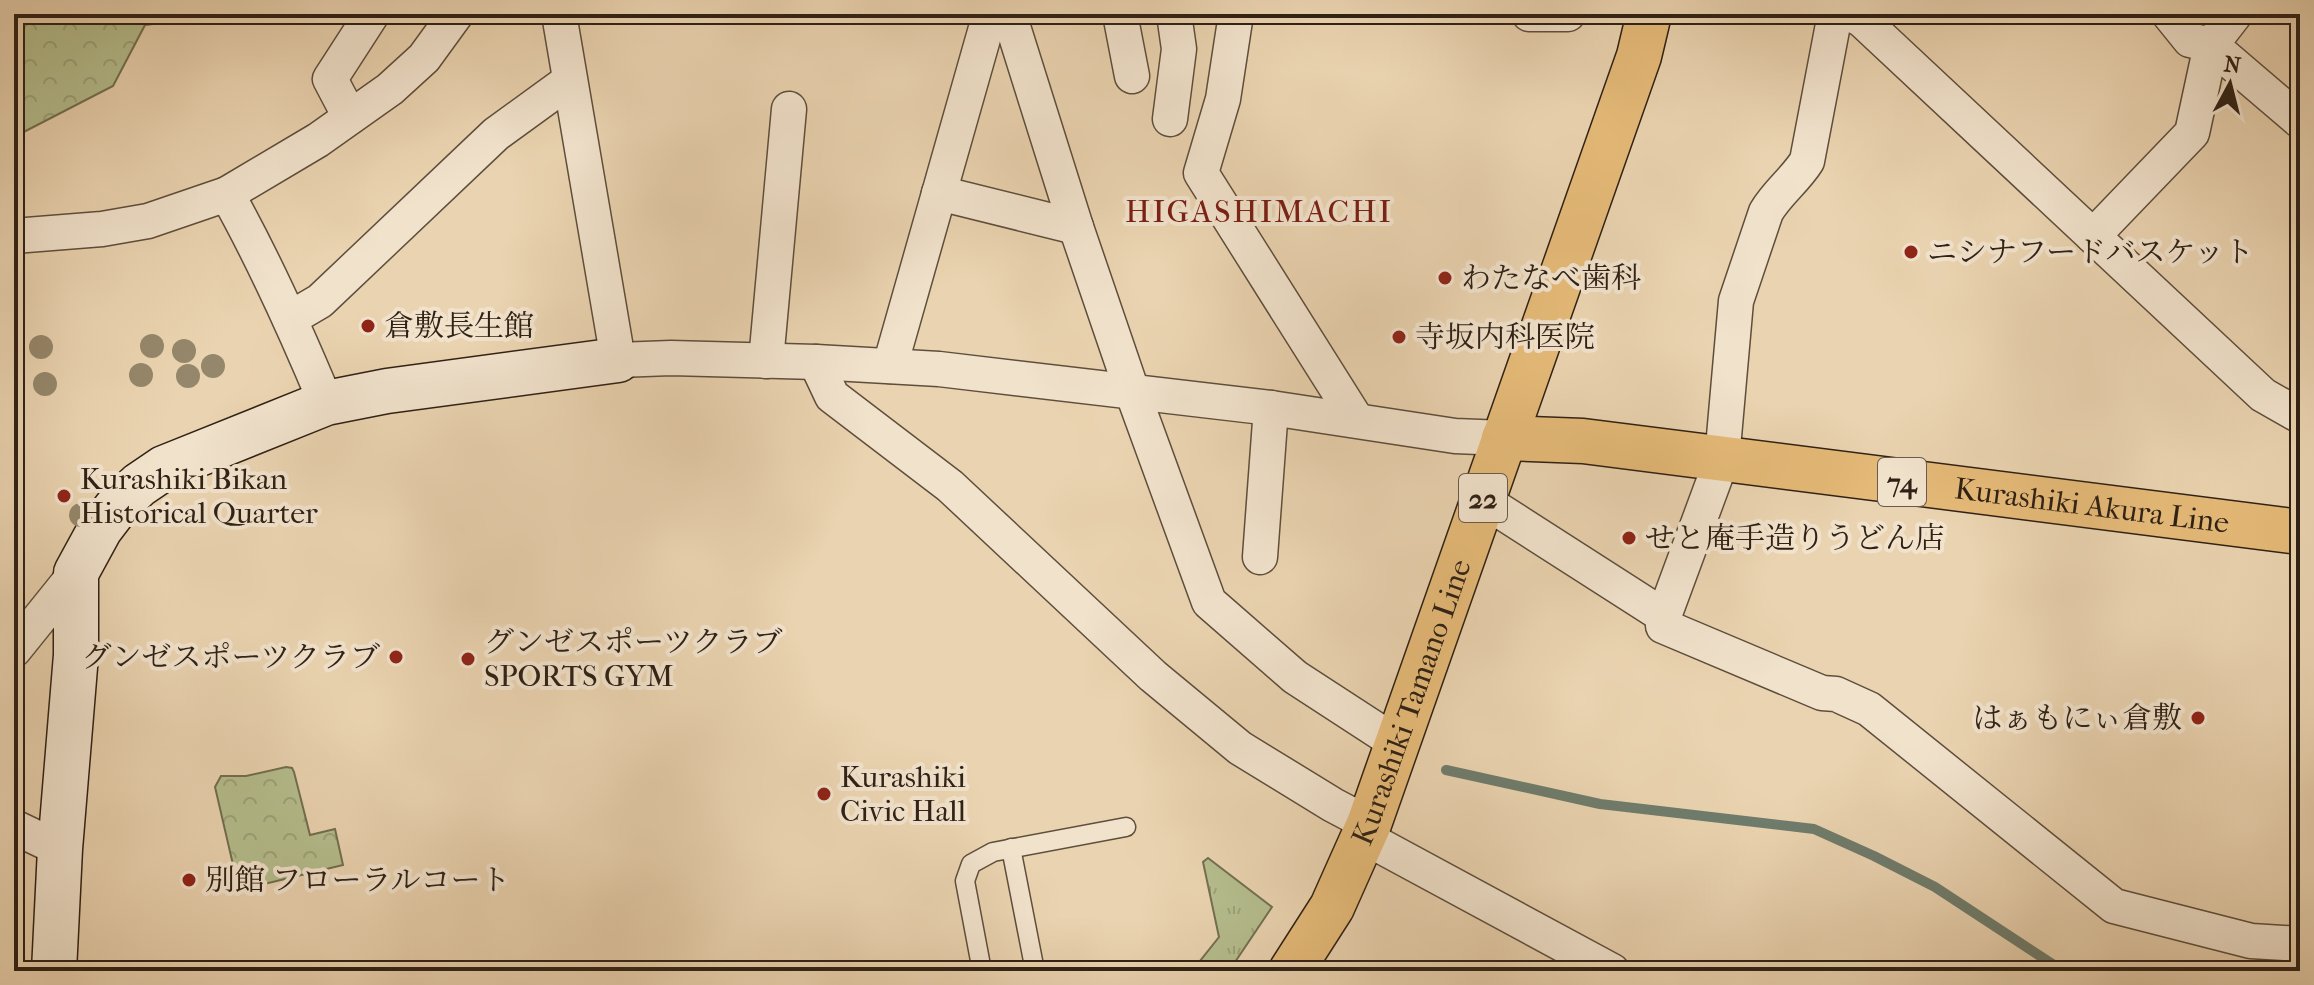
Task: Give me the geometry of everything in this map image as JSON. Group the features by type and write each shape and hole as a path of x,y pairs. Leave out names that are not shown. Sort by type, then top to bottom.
{"main road":[{"name":"Kurashiki Tamano Line","path":"1291,971 1332,907 1366,831 1639,56 1649,14"},
{"name":"Kurashiki Akura Line","path":"1504,438 1583,441 2300,532"}],"street":[{"path":"350,117 330,79 372,14"},
{"path":"14,236 102,229 148,221 227,194 318,140 390,89 424,58 456,14"},
{"path":"559,14 618,360"},
{"path":"890,366 990,14"},
{"path":"1009,14 1076,227 1209,602 1295,677 1398,744"},
{"path":"1120,14 1132,76"},
{"path":"1170,119 1179,49 1174,14"},
{"path":"1236,14 1223,99 1201,173 1356,419"},
{"path":"1529,14 1568,14"},
{"path":"1835,14 1807,161 1766,212 1736,301 1722,459 1663,626 1822,693 1836,694 1869,709 2114,906 2251,941 2300,944"},
{"path":"1851,14 1862,20 2263,395 2300,416"},
{"path":"2169,14 2190,40 2211,45 2300,121"},
{"path":"2093,236 2192,133 2211,45 2235,14"},
{"path":"291,318 320,301 496,134 569,81"},
{"path":"766,361 789,109"},
{"path":"939,193 1076,227"},
{"path":"227,194 291,318 326,403"},
{"path":"14,650 76,573 100,529 139,485 164,468 326,403 387,391 618,360 671,358 816,362 939,369 1356,419 1455,436 1504,438"},
{"path":"816,362 832,396 950,486 1153,676 1240,748 1333,805 1366,831 1612,971"},
{"path":"1260,557 1271,408"},
{"path":"1483,500 1664,616"},
{"path":"54,971 60,849 76,655 76,573"},
{"path":"14,827 60,849"}],"lane":[{"path":"982,971 965,881 971,864 993,852 1126,827"},
{"path":"1011,848 1035,971"}],"green space":[{"path":"14,14 235,14 145,25 113,86 14,137"},
{"path":"286,767 294,772 310,835 335,829 343,865 256,886 242,885 234,869 215,787 221,776 246,776"},
{"path":"1208,858 1272,907 1229,971 1192,971 1219,937 1203,862"}],"waterway":[{"path":"1446,770 1600,804 1814,829 1935,887 2063,971"}],"place":[{"name":"ニシナフードバスケット","path":"1911,252"},
{"name":"わたなべ歯科","path":"1445,278"},
{"name":"倉敷長生館","path":"368,326"},
{"name":"寺坂内科医院","path":"1399,337"},
{"name":"Kurashiki Bikan Historical Quarter","path":"64,496"},
{"name":"せと庵手造りうどん店","path":"1629,538"},
{"name":"グンゼスポーツクラブ","path":"396,657"},
{"name":"グンゼスポーツクラブ SPORTS GYM","path":"468,659"},
{"name":"はぁもにぃ倉敷","path":"2198,718"},
{"name":"Kurashiki Civic Hall","path":"824,794"},
{"name":"別館 フローラルコート","path":"189,880"}],"district":[{"name":"HIGASHIMACHI","path":"1259,211"}]}
